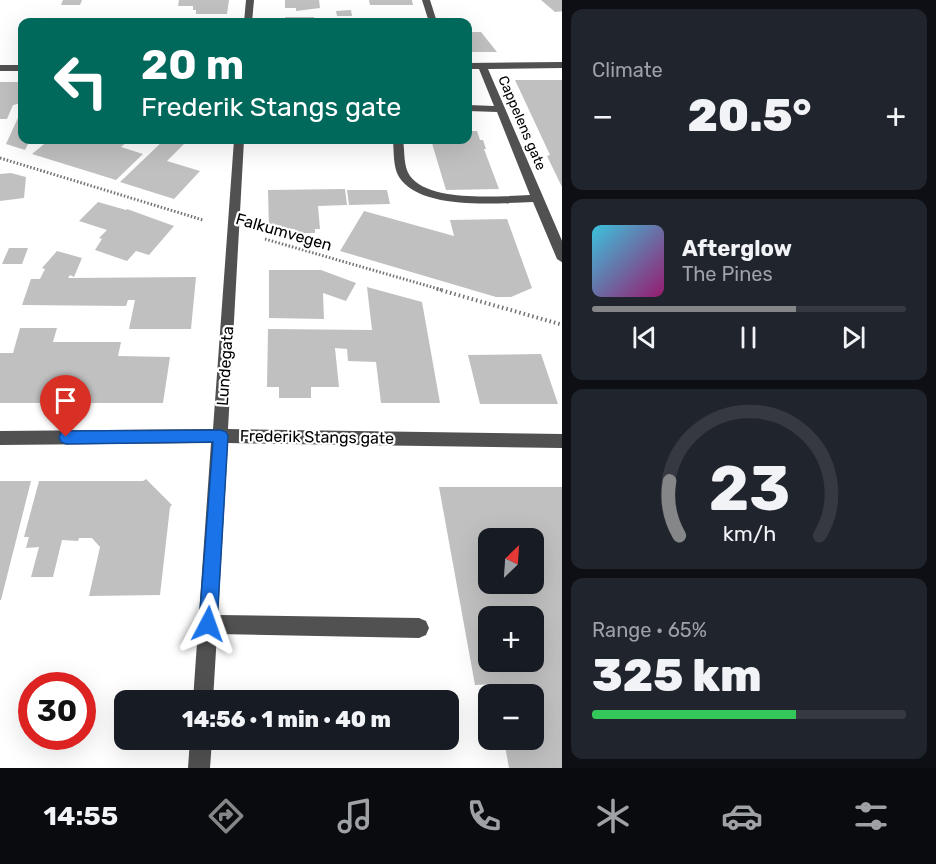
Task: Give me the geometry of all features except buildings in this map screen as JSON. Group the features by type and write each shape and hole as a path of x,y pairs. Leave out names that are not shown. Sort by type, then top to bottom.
{"street":[{"path":"248,18 250,0"},
{"path":"426,0 433,18"},
{"path":"472,66 562,65"},
{"name":"Cappelens gate","path":"482,66 562,259"},
{"path":"0,68 18,68"},
{"path":"472,108 500,109"},
{"name":"Lundegata","path":"204,690 239,144"},
{"path":"399,144 404,176 411,184 429,194 449,198 484,200 537,198"},
{"name":"Frederik Stangs gate","path":"0,438 221,436 562,441"},
{"path":"208,624 419,628"},
{"path":"199,768 200,750"}],"path":[{"name":"Falkumvegen","path":"0,158 234,230 562,325"}],"route":[{"path":"66,437 221,436 208,624"}]}
